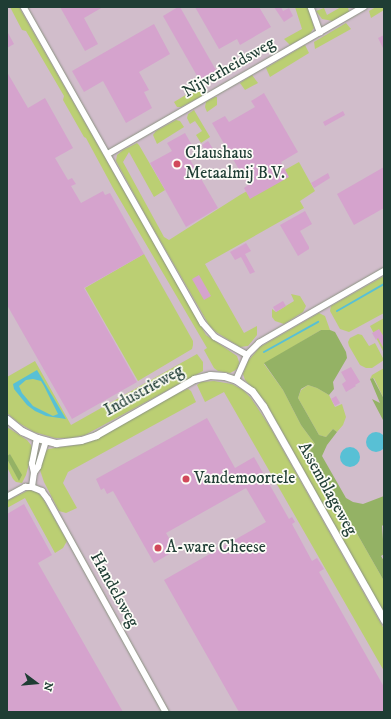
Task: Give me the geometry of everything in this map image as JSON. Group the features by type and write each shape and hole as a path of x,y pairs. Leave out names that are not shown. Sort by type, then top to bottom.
{"street":[{"path":"24,7 203,323 215,337 247,355"},
{"path":"311,7 320,32"},
{"name":"Nijverheidsweg","path":"108,154 364,7"},
{"path":"236,380 247,355 259,343 384,271"},
{"name":"Industrieweg","path":"7,419 22,431 46,441 66,442 81,440 96,435 194,379 210,375 224,376 236,380"},
{"name":"Assemblageweg","path":"236,380 252,391 263,406 384,620"},
{"path":"7,497 25,487 32,487 34,473 32,464 37,438"},
{"path":"34,473 38,467 46,441"},
{"name":"Handelsweg","path":"32,487 42,491 48,499 166,712"}],"shaded area":[{"path":"7,7 384,7 384,712 7,712"}],"green space":[{"path":"10,7 19,7 206,335 237,356 239,362 238,368 234,371 230,373 218,371 214,368 204,350 207,348 63,100 64,96 26,31 22,30"},
{"path":"295,7 308,7 314,28 309,35 290,45 284,39 302,29"},
{"path":"341,7 348,7 349,12 333,21 322,19 316,11 324,8 327,15"},
{"path":"376,7 384,7 384,10 371,18 369,11"},
{"path":"346,23 351,29 315,49 314,42"},
{"path":"305,45 309,53 270,77 266,68"},
{"path":"252,75 258,83 245,90 240,83"},
{"path":"199,87 203,93 202,96 181,107 177,107 174,102"},
{"path":"217,97 217,105 207,112 205,107 206,102"},
{"path":"194,110 210,137 201,143 196,135 202,131 195,121 190,124 187,118 188,114"},
{"path":"176,120 180,121 184,127 157,144 153,135 156,131"},
{"path":"137,143 165,190 154,197 129,152 123,162 164,237 169,240 240,195 299,162 315,191 300,201 304,208 205,264 244,333 257,326 257,335 248,346 240,347 216,332 209,325 146,216 116,161 117,155 123,150"},
{"path":"144,254 193,341 193,345 192,349 138,381 85,288"},
{"path":"384,276 384,313 349,332 340,329 330,311 331,306"},
{"path":"291,294 300,296 306,306 303,312 284,324 275,321 272,317 272,309 276,312 294,301"},
{"path":"319,313 325,316 330,330 321,330 264,364 283,390 301,425 315,444 310,451 384,581 384,613 265,401 245,380 243,374 248,361 260,347"},
{"path":"384,318 384,353 370,326"},
{"path":"321,330 330,330 335,332 346,352 347,358 333,382 334,389 329,395 308,385 301,389 298,398 319,435 326,437 333,429 337,432 327,445 322,456 346,498 353,502 363,504 384,496 384,524 382,526 384,554 381,556 384,561 384,581 310,451 315,444 301,425 283,390 264,363"},
{"path":"358,334 362,335 369,346 375,343 384,360 372,368 366,368 360,365 349,346 348,342 350,338"},
{"path":"197,354 203,362 203,371 85,435 71,438 55,438 34,432 19,423 7,413 7,377 35,361 71,425"},
{"path":"384,368 384,399 374,378 370,379 372,375"},
{"path":"373,378 384,399 384,422 372,399 380,403 370,379"},
{"path":"214,381 232,384 243,390 251,398 270,427 384,629 384,671 224,392 205,402 197,385 201,382"},
{"path":"308,385 329,395 335,407 342,404 346,417 343,425 337,432 333,429 326,437 319,435 298,398 301,390"},
{"path":"188,389 191,391 196,402 68,472 63,483 77,508 66,513 59,511 44,482 40,470 44,454 48,449 83,444 92,441 173,395"},
{"path":"7,427 27,440 31,445 32,452 26,475 22,483 16,482 13,479 7,467 7,459 19,480 10,454 7,456"},
{"path":"10,454 22,475 19,481 7,459 7,456"},
{"path":"29,490 37,492 42,497 67,541 63,548 55,553 25,498 7,508 7,501"}],"water":[{"path":"37,370 66,419 46,416 35,411 27,405 14,389 13,384","holes":["33,379 41,381 44,386 58,414 53,416 33,406 22,393 19,386 26,380"]},
{"path":"376,432 383,435 386,442 383,449 376,452 369,449 366,442 369,435"},
{"path":"350,447 357,450 360,457 357,464 350,467 343,464 340,457 343,450"}],"building":[{"path":"60,7 103,7 84,18 98,44 85,51"},
{"path":"180,7 217,72 200,81 163,16"},
{"path":"195,7 259,7 271,27 240,45 237,39 219,49"},
{"path":"274,7 281,7 283,11 289,8 293,16 284,22"},
{"path":"154,24 170,54 139,72 149,90 144,92 152,108 126,123 103,81 84,92 72,71"},
{"path":"7,31 14,44 7,48"},
{"path":"384,35 384,50 378,38"},
{"path":"7,72 28,108 45,98 73,148 55,158 68,180 72,178 76,184 71,186 81,203 103,191 105,195 110,193 144,254 84,288 137,382 72,419 7,305"},
{"path":"264,93 298,152 281,162 289,177 250,199 244,188 248,185 212,123 225,116 229,122 255,107 251,101"},
{"path":"343,111 345,115 325,126 323,122"},
{"path":"185,133 193,147 185,151 218,208 186,227 150,163 172,151 167,143"},
{"path":"208,141 217,155 210,159 202,145"},
{"path":"384,167 384,208 354,225 337,194"},
{"path":"328,173 330,178 314,188 311,183"},
{"path":"305,211 312,224 300,231 309,249 298,256 280,225"},
{"path":"246,243 251,251 245,254 255,272 250,274 241,257 235,260 230,252"},
{"path":"199,275 211,296 204,300 192,279"},
{"path":"283,301 286,306 276,312 273,307"},
{"path":"379,329 384,337 384,349 378,338 376,340 372,333"},
{"path":"351,367 360,382 346,392 342,384 346,381 341,372"},
{"path":"336,396 340,403 335,406 331,399"},
{"path":"207,418 235,468 254,457 289,519 292,517 295,522 292,524 312,561 317,558 324,569 319,572 384,687 384,712 239,712 164,580 266,522 246,488 166,533 176,550 154,563 113,491 107,494 104,488 101,490 96,479"},
{"path":"24,504 52,555 38,563 123,712 7,712 7,514"}],"waterway":[{"path":"337,311 384,284"},
{"path":"264,352 318,322"}],"place":[{"name":"Claushaus Metaalmij B.V.","path":"177,164"},
{"name":"Vandemoortele","path":"186,479"},
{"name":"A-ware Cheese","path":"158,548"}]}
